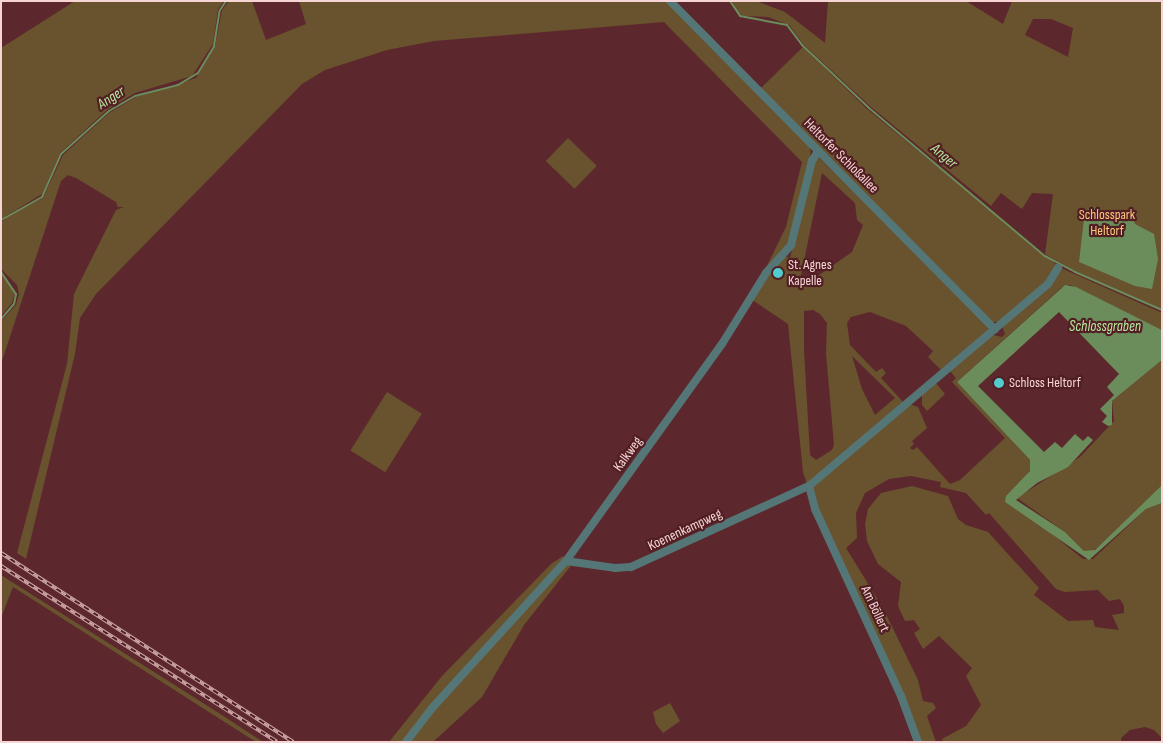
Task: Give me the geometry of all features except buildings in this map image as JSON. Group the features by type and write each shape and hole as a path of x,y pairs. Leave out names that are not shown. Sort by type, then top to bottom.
{"street":[{"name":"Heltorfer Schloßallee","path":"670,1 995,329"},
{"name":"Kalkweg","path":"406,742 566,561 712,359 766,273 788,249 799,219 812,161 818,151"},
{"path":"809,486 1048,284 1058,268"},
{"name":"Koenenkampweg","path":"566,561 614,568 631,567 809,486"},
{"name":"Am Böllert","path":"809,486 815,509 901,696 918,742"}],"green space":[{"path":"75,1 224,1 218,9 213,44 192,76 135,93 108,109 60,153 42,194 1,219 1,48"},
{"path":"229,1 252,1 266,40 306,24 299,1 668,1 810,146 811,158 790,241 762,276 786,227 802,162 664,22 434,41 387,50 325,70 302,84 96,294 80,318 75,354 26,559 17,553 67,364 74,294 116,210 124,207 118,207 116,202 76,178 68,175 61,181 1,364 1,321 16,305 19,294 17,285 1,269 1,222 16,211 43,198 63,155 109,113 136,97 196,78 215,46 222,10"},
{"name":"Schlosspark Heltorf","path":"732,1 756,1 785,12 825,43 828,1 966,1 1003,24 1012,1 1162,1 1162,309 1075,271 1045,254 1053,194 1032,193 1022,209 1001,193 991,206 870,106 804,45 789,25 768,17 744,16 737,12","holes":["1033,19 1051,19 1073,28 1068,57 1025,35"]},
{"path":"803,47 867,109 1057,265 1054,274 1000,322 991,322 759,90"},
{"path":"568,138 597,166 575,189 546,161"},
{"path":"818,157 988,324 988,332 942,371 928,357 933,351 906,326 870,312 851,317 847,323 850,345 876,372 882,368 886,373 881,378 904,403 807,484 803,472 788,324 751,299 766,274 784,256 790,258 813,162","holes":["822,173 855,203 857,220 863,225 852,252 798,290","813,310 820,314 827,323 826,353 834,445 832,450 816,460 810,455 804,350 804,311","852,356 895,398 875,415 862,389"]},
{"path":"1061,268 1162,313 1162,330 1070,285 1061,288 957,382 1030,460 1030,471 1005,502 1038,523 1083,559 1093,559 1146,509 1162,503 1162,738 1154,730 1145,727 1130,730 1121,738 1121,742 943,742 942,739 966,726 981,705 966,676 972,668 939,636 923,649 914,633 920,629 914,620 905,621 898,606 901,582 878,564 867,541 865,524 868,509 881,493 912,486 948,496 958,519 966,525 988,532 1039,588 1034,595 1068,621 1093,620 1095,627 1119,630 1112,615 1124,613 1124,606 1120,599 1109,601 1098,590 1065,592 1056,589 989,513 986,515 966,493 940,487 941,482 911,476 889,479 865,493 856,513 857,538 846,548 883,608 918,680 923,701 933,703 936,708 927,716 936,742 919,742 816,508 812,487 909,404 918,407 927,428 912,441 914,444 910,448 913,450 917,447 950,484 960,480 1005,438 952,382 956,378 949,370 993,335 1002,337 1005,334 1002,326"},
{"path":"1,274 15,292 12,303 1,316"},
{"path":"1162,360 1162,485 1097,548 1091,552 1084,551 1065,532 1017,498 1080,457 1114,421 1112,401"},
{"path":"935,382 945,394 927,411 922,405 922,394"},
{"path":"387,392 422,414 385,472 350,451"},
{"path":"563,556 564,559 404,742 389,742 442,676 551,564"},
{"path":"573,563 524,625 482,697 433,742 407,742 434,708 567,564"},
{"path":"1,575 263,742 256,742 13,587 1,618"},
{"path":"670,703 680,721 663,733 656,724 653,712"}],"water":[{"path":"1095,207 1118,216 1125,212 1132,214 1135,224 1154,234 1158,259 1152,289 1135,286 1079,262 1085,210"},
{"name":"Schlossgraben","path":"1065,285 1076,287 1162,330 1162,360 1112,401 1112,425 1108,426 1102,422 1107,416 1100,409 1114,395 1107,387 1119,374 1059,312 978,386 1044,452 1055,442 1062,448 1075,434 1083,441 1088,436 1093,440 1068,467 1037,483 1016,500 1065,532 1084,551 1095,550 1162,485 1162,503 1146,509 1089,560 1005,502 1006,496 1030,471 1030,460 957,382"}],"waterway":[{"name":"Anger","path":"1,220 42,197 61,154 109,111 135,96 178,85 198,73 214,46 220,10 226,1"},
{"name":"Anger","path":"730,1 740,16 787,25 802,45 869,108 1045,256 1075,272 1162,310"},
{"name":"Anger","path":"1,272 16,294 14,304 1,319"}],"railway":[{"path":"1,553 293,742"},
{"path":"1,566 277,742"}],"place":[{"name":"St. Agnes Kapelle","path":"778,273"},
{"name":"Schloss Heltorf","path":"999,383"}]}
